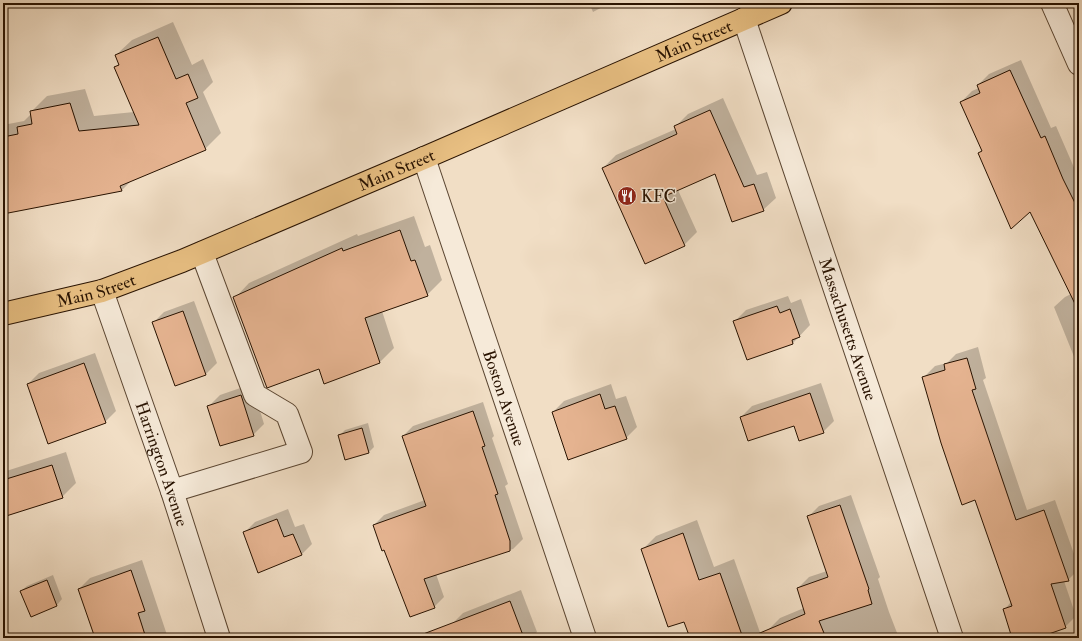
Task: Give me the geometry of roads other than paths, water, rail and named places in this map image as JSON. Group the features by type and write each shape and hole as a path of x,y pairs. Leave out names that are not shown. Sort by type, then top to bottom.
{"main road":[{"name":"Main Street","path":"3,314 102,290 182,261 781,3"}],"street":[{"path":"1052,3 1079,64"},
{"name":"Massachusetts Avenue","path":"744,19 952,638"},
{"name":"Boston Avenue","path":"424,158 585,638"},
{"path":"172,491 301,452 287,414 255,395 202,253"},
{"name":"Harrington Avenue","path":"102,290 172,491 219,638"}],"place":[{"name":"KFC","path":"627,196"}]}
